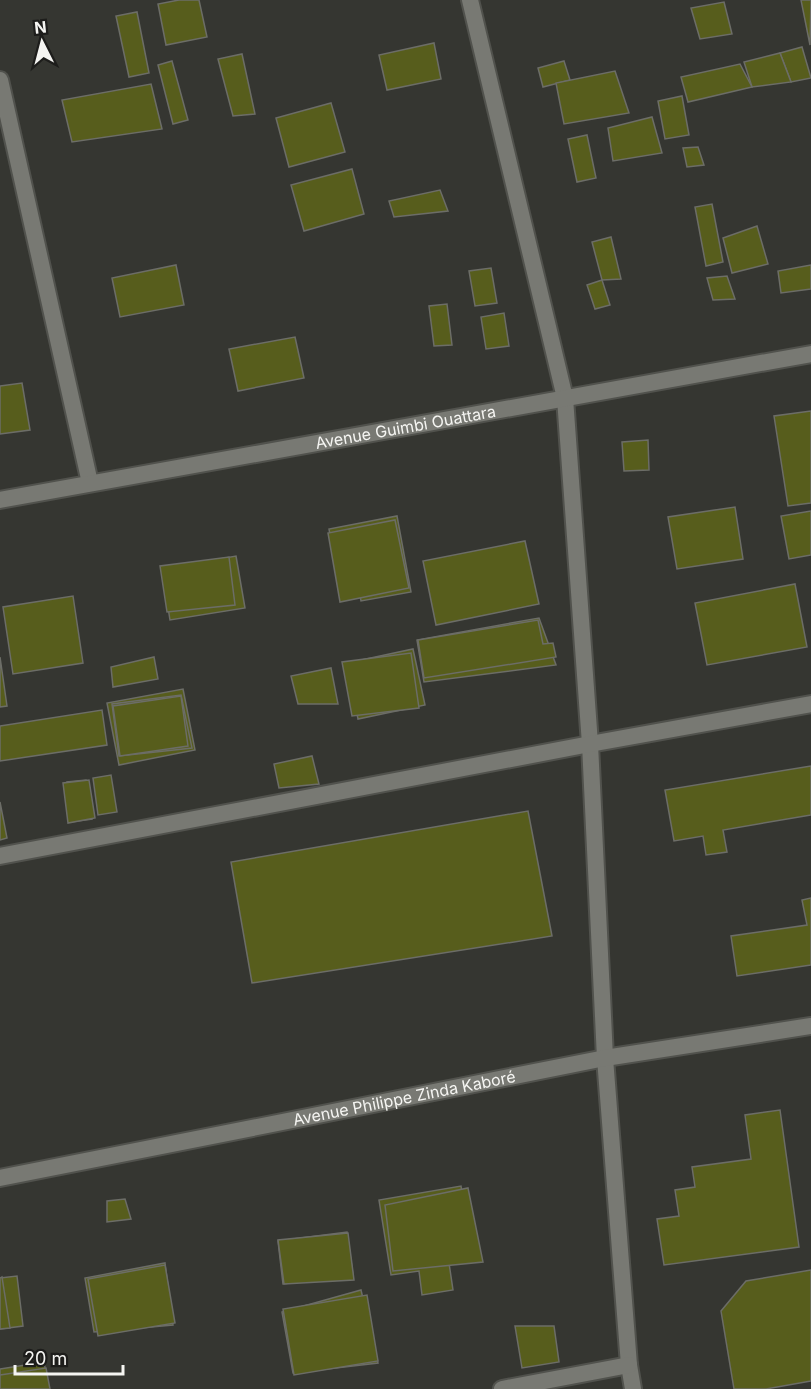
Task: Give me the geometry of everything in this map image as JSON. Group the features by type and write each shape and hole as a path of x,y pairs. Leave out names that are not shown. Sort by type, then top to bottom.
{"street":[{"path":"470,0 565,398 590,744 605,1058 629,1365 633,1389"},
{"path":"0,80 90,483"},
{"name":"Avenue Guimbi Ouattara","path":"0,500 811,354"},
{"path":"0,856 590,744 811,705"},
{"name":"Avenue Philippe Zinda Kaboré","path":"0,1178 605,1058 811,1026"},
{"path":"502,1389 629,1365"}],"building":[{"path":"179,0 199,0 207,37 166,45 158,4"},
{"path":"801,0 811,0 810,45"},
{"path":"724,2 732,34 700,39 691,8"},
{"path":"137,12 149,73 129,77 116,16"},
{"path":"434,43 441,79 387,90 379,55"},
{"path":"802,47 811,78 791,82 780,53"},
{"path":"780,53 791,82 752,87 744,62"},
{"path":"242,54 255,114 233,116 218,59"},
{"path":"172,61 188,120 173,124 158,65"},
{"path":"564,61 570,80 543,87 538,68"},
{"path":"740,64 752,87 688,102 681,77"},
{"path":"615,71 629,113 564,124 556,83"},
{"path":"151,84 162,129 72,142 62,100"},
{"path":"682,96 689,135 665,139 658,101"},
{"path":"331,103 345,152 289,167 276,118"},
{"path":"652,117 662,153 613,161 608,128"},
{"path":"587,135 596,178 577,182 568,139"},
{"path":"698,147 704,165 687,167 683,148"},
{"path":"352,169 364,214 304,231 291,185"},
{"path":"440,190 448,211 394,217 389,201"},
{"path":"712,204 723,262 706,266 695,207"},
{"path":"757,226 768,264 732,273 723,238"},
{"path":"611,237 621,279 602,280 592,242"},
{"path":"176,265 184,305 120,317 112,278"},
{"path":"811,265 811,289 781,293 778,271"},
{"path":"491,268 497,303 475,306 469,271"},
{"path":"727,276 735,299 713,300 707,278"},
{"path":"602,280 610,305 595,309 587,285"},
{"path":"447,304 452,345 434,346 429,306"},
{"path":"504,313 509,346 486,349 481,317"},
{"path":"295,337 304,378 238,391 229,349"},
{"path":"22,383 30,430 0,434 0,386"},
{"path":"811,411 811,503 788,506 774,416"},
{"path":"648,440 649,470 624,471 622,442"},
{"path":"735,507 743,559 677,569 668,517"},
{"path":"811,511 811,555 789,559 781,516"},
{"path":"397,516 411,592 361,601 358,585 340,588 329,529"},
{"path":"395,520 409,588 340,602 328,533"},
{"path":"525,541 539,604 436,625 423,561"},
{"path":"236,556 245,608 170,620 162,569"},
{"path":"229,557 235,605 167,612 160,566"},
{"path":"795,584 807,647 707,665 695,603"},
{"path":"73,596 83,663 13,674 3,607"},
{"path":"539,618 556,665 424,682 417,640"},
{"path":"538,620 543,644 553,643 556,657 424,678 418,640"},
{"path":"413,649 425,705 358,719 347,663"},
{"path":"411,653 419,708 352,716 342,662"},
{"path":"0,657 7,706 0,707"},
{"path":"154,657 158,679 113,687 111,667"},
{"path":"331,668 338,704 298,704 291,676"},
{"path":"183,689 195,750 119,765 107,703"},
{"path":"181,695 192,748 119,756 112,704"},
{"path":"181,696 188,746 120,756 113,706"},
{"path":"102,710 107,745 0,761 0,726"},
{"path":"312,756 319,784 279,788 274,764"},
{"path":"811,766 811,815 723,830 727,852 706,855 703,836 674,841 665,790"},
{"path":"111,775 117,812 98,815 93,778"},
{"path":"86,780 92,819 71,822 67,782"},
{"path":"89,780 95,818 68,823 63,783"},
{"path":"0,802 7,838 0,840"},
{"path":"528,811 552,936 252,983 231,862"},
{"path":"811,898 811,965 737,976 731,936 807,925 802,900"},
{"path":"780,1110 799,1247 664,1265 657,1219 679,1216 675,1190 695,1187 692,1167 751,1159 745,1115"},
{"path":"461,1186 473,1259 449,1263 453,1290 422,1295 419,1271 391,1275 379,1200"},
{"path":"468,1188 483,1262 393,1271 385,1205"},
{"path":"125,1199 131,1219 107,1222 107,1201"},
{"path":"347,1232 353,1275 283,1284 278,1241"},
{"path":"348,1233 354,1280 284,1284 278,1240"},
{"path":"165,1263 173,1325 94,1332 85,1278"},
{"path":"165,1265 175,1323 98,1336 88,1279"},
{"path":"811,1270 811,1381 766,1389 734,1389 721,1311 746,1281"},
{"path":"17,1276 23,1326 0,1329 0,1278"},
{"path":"2,1277 10,1328 0,1329 0,1278"},
{"path":"361,1290 378,1363 293,1373 282,1312"},
{"path":"367,1295 378,1361 294,1375 283,1309"},
{"path":"515,1326 554,1326 559,1362 522,1368"},
{"path":"44,1362 49,1389 0,1389 0,1369"},
{"path":"46,1368 50,1389 0,1389 0,1375"}]}
